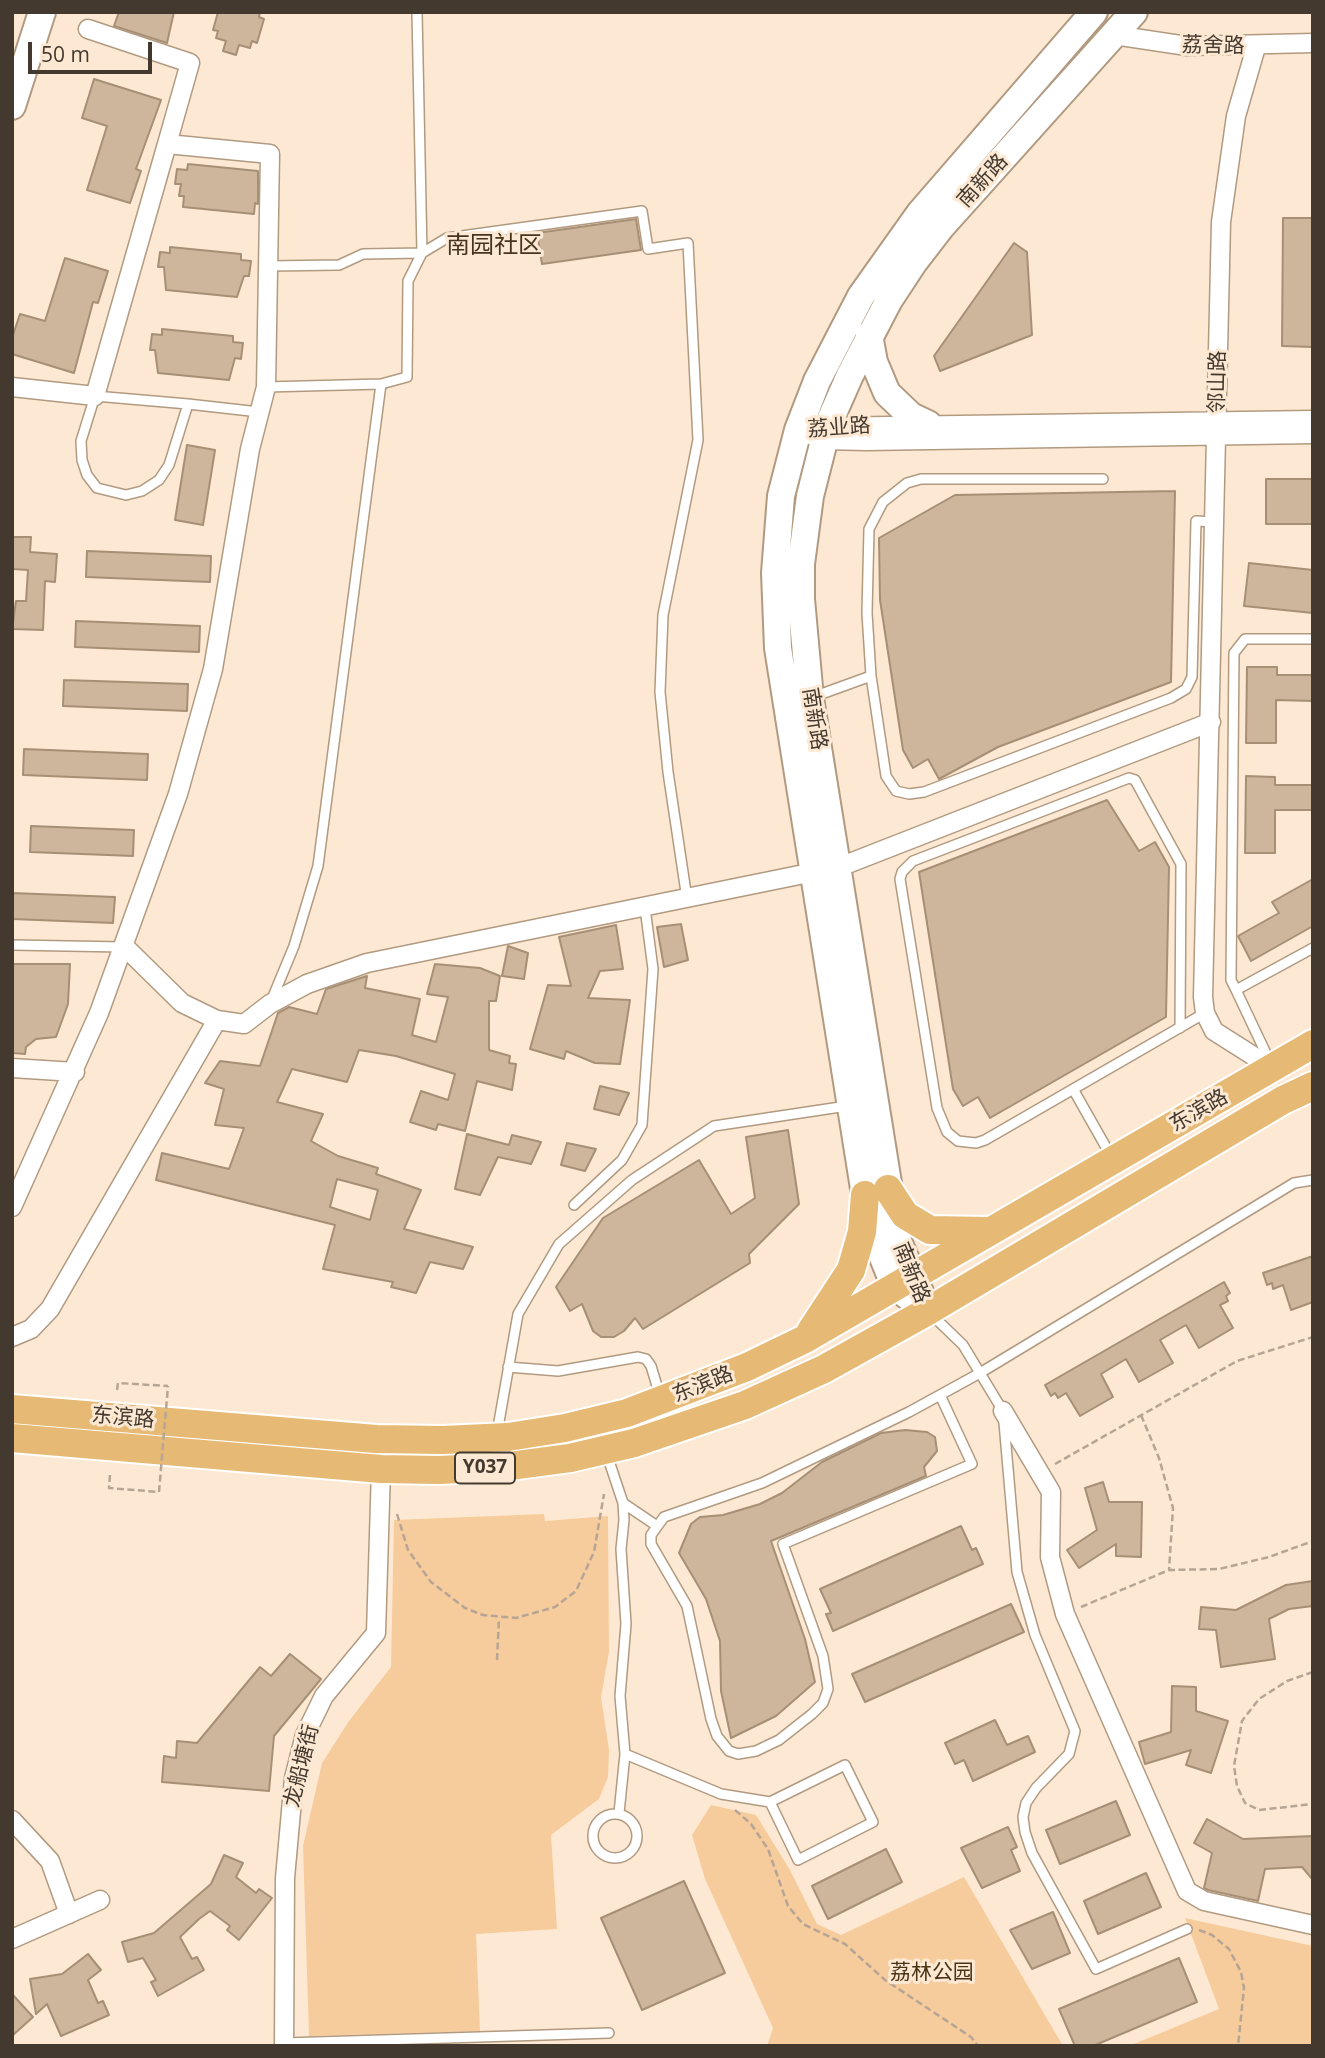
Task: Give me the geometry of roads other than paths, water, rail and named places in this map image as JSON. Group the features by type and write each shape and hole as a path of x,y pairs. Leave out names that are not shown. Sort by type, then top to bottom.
{"main road":[{"path":"12,106 42,12"},
{"name":"南新路","path":"928,1311 905,1281 897,1239 877,1192 851,1105 802,629 801,564 810,496 826,433 869,335 914,262 931,220 1094,12"},
{"name":"南新路","path":"877,1192 825,870 784,693 775,606 776,538 781,496 798,430 837,339 888,255 931,220 1134,12"},
{"path":"869,335 874,362 887,393 911,416 928,424"},
{"name":"东滨路","path":"12,1409 376,1439 496,1438 565,1428 627,1413 747,1367 805,1339 1313,1044"},
{"path":"1283,1100 1313,1080"},
{"name":"东滨路","path":"12,1438 381,1469 502,1467 605,1450 698,1424 824,1369 928,1311 1283,1100 1313,1086"},
{"path":"805,1339 851,1270 877,1192 905,1215 930,1230 974,1233 995,1230"}],"street":[{"path":"12,387 95,396 190,63 88,29"},
{"name":"荔舍路","path":"1114,35 1162,44 1256,47 1313,43"},
{"name":"邻山路","path":"1205,1013 1222,201 1236,116 1256,47"},
{"path":"12,1207 75,1072 125,947 178,794 213,669 250,449 266,387 271,155 167,144"},
{"name":"荔业路","path":"798,430 826,433 1217,428 1313,419"},
{"name":"荔业路","path":"826,433 928,424 1217,428 1313,434"},
{"path":"125,947 181,1003 216,1020 244,1024 270,1004 307,984 367,963 825,870 1211,722"},
{"path":"1205,1013 1209,1024 1222,1039 1274,1069"},
{"path":"12,1337 31,1329 50,1309 216,1020"},
{"path":"12,1068 75,1072"},
{"path":"1003,1410 1051,1492 1050,1557 1065,1614 1187,1891 1204,1901 1313,1925"},
{"name":"龙船塘街","path":"284,2044 285,1878 294,1778 305,1735 324,1696 376,1633 381,1469"},
{"path":"12,1820 50,1861 69,1914"},
{"path":"12,1939 100,1900"}],"lane":[{"path":"266,387 381,384 407,377 408,281 422,253 417,12"},
{"path":"269,266 339,265 363,254 422,253 447,239 642,211 648,249 688,243 698,440 663,615 660,692 668,772 687,899"},
{"path":"270,1004 294,946 318,866 381,384"},
{"path":"188,404 169,465 159,480 142,491 126,495 97,488 87,475 82,460 81,441 95,396 188,404 259,412"},
{"path":"1103,479 936,478 907,483 892,492 875,514 869,529 867,613 871,676 888,782 896,791 909,794 924,792 1179,694 1190,684 1192,677 1196,521 1215,522"},
{"path":"1274,1069 1231,980 1234,653 1245,639 1313,639"},
{"path":"810,698 871,676"},
{"path":"1180,1028 1181,864 1135,780 1129,778 906,866 900,879 937,1108 947,1132 958,1141 976,1143 1073,1089 1180,1028 1205,1013"},
{"path":"574,1205 622,1160 642,1125 653,969 645,908"},
{"path":"12,945 125,947"},
{"path":"1236,990 1313,948"},
{"path":"1073,1089 1113,1160"},
{"path":"496,1438 518,1314 559,1244 632,1180 713,1126 851,1105"},
{"path":"940,1395 972,1464 783,1544 825,1664 828,1689 823,1703 779,1740 756,1751 738,1754 729,1751 717,1736 687,1606 651,1545 651,1535 668,1514 762,1483 940,1395 1294,1183 1313,1180"},
{"path":"928,1311 956,1336 1003,1410 1020,1583 1035,1635 1075,1731 1069,1754 1036,1788 1026,1803 1023,1817 1032,1853 1096,1969 1187,1929"},
{"path":"508,1367 558,1371 638,1357 646,1359 651,1366 661,1401"},
{"path":"605,1450 623,1503 621,1549 626,1624 620,1696 625,1754 619,1813"},
{"path":"623,1503 657,1526"},
{"path":"625,1754 721,1794 770,1802 845,1765 873,1822 798,1860 770,1802"},
{"path":"619,1813 632,1821 636,1842 628,1854 607,1857 600,1853 592,1841 594,1826 604,1815 619,1813"},
{"path":"284,2044 608,2033"}],"district":[{"name":"南园社区","path":"494,246"}],"park label":[{"name":"荔林公园","path":"932,1973"}]}
